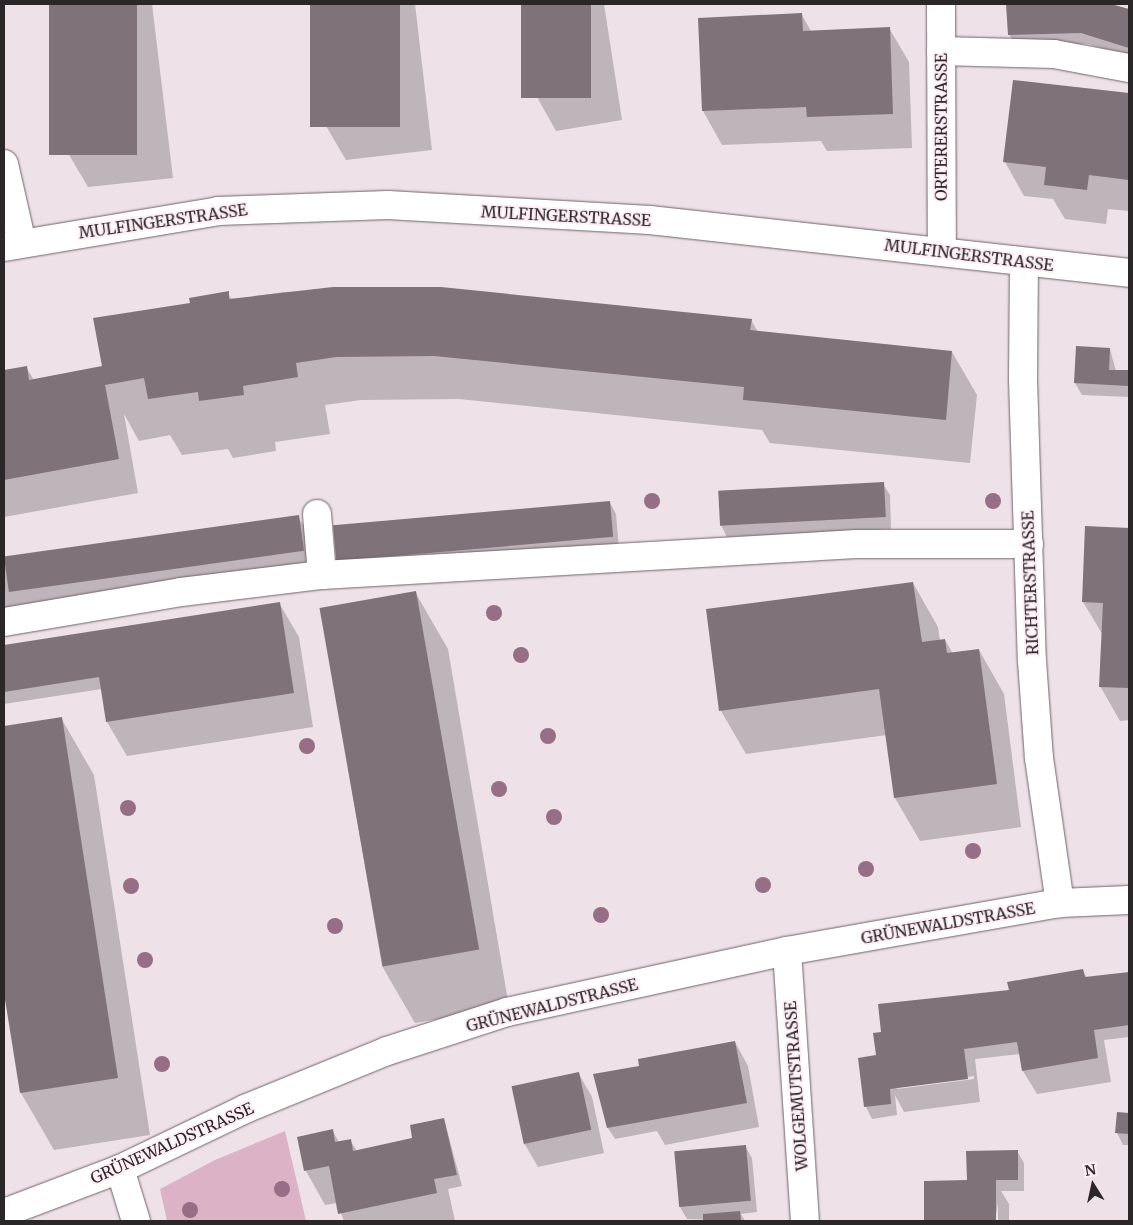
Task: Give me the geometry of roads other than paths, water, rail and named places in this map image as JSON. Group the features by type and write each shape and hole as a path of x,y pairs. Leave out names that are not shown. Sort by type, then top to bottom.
{"street":[{"name":"ORTERERSTRASSE","path":"941,4 942,251"},
{"path":"941,51 1054,54 1129,68"},
{"path":"4,164 13,245"},
{"name":"MULFINGERSTRASSE","path":"13,245 218,211 388,205 650,220 942,251 1024,263 1129,273"},
{"name":"RICHTERSTRASSE","path":"1024,263 1023,379 1039,758 1060,903"},
{"path":"317,514 322,575"},
{"path":"4,622 182,602 322,575 856,544 1029,544"},
{"name":"GRÜNEWALDSTRASSE","path":"4,1213 120,1168 245,1109 387,1051 507,1012 787,951 1060,903 1129,900"},
{"name":"WOLGEMUTSTRASSE","path":"787,951 805,1221"},
{"path":"120,1168 136,1221"}]}
